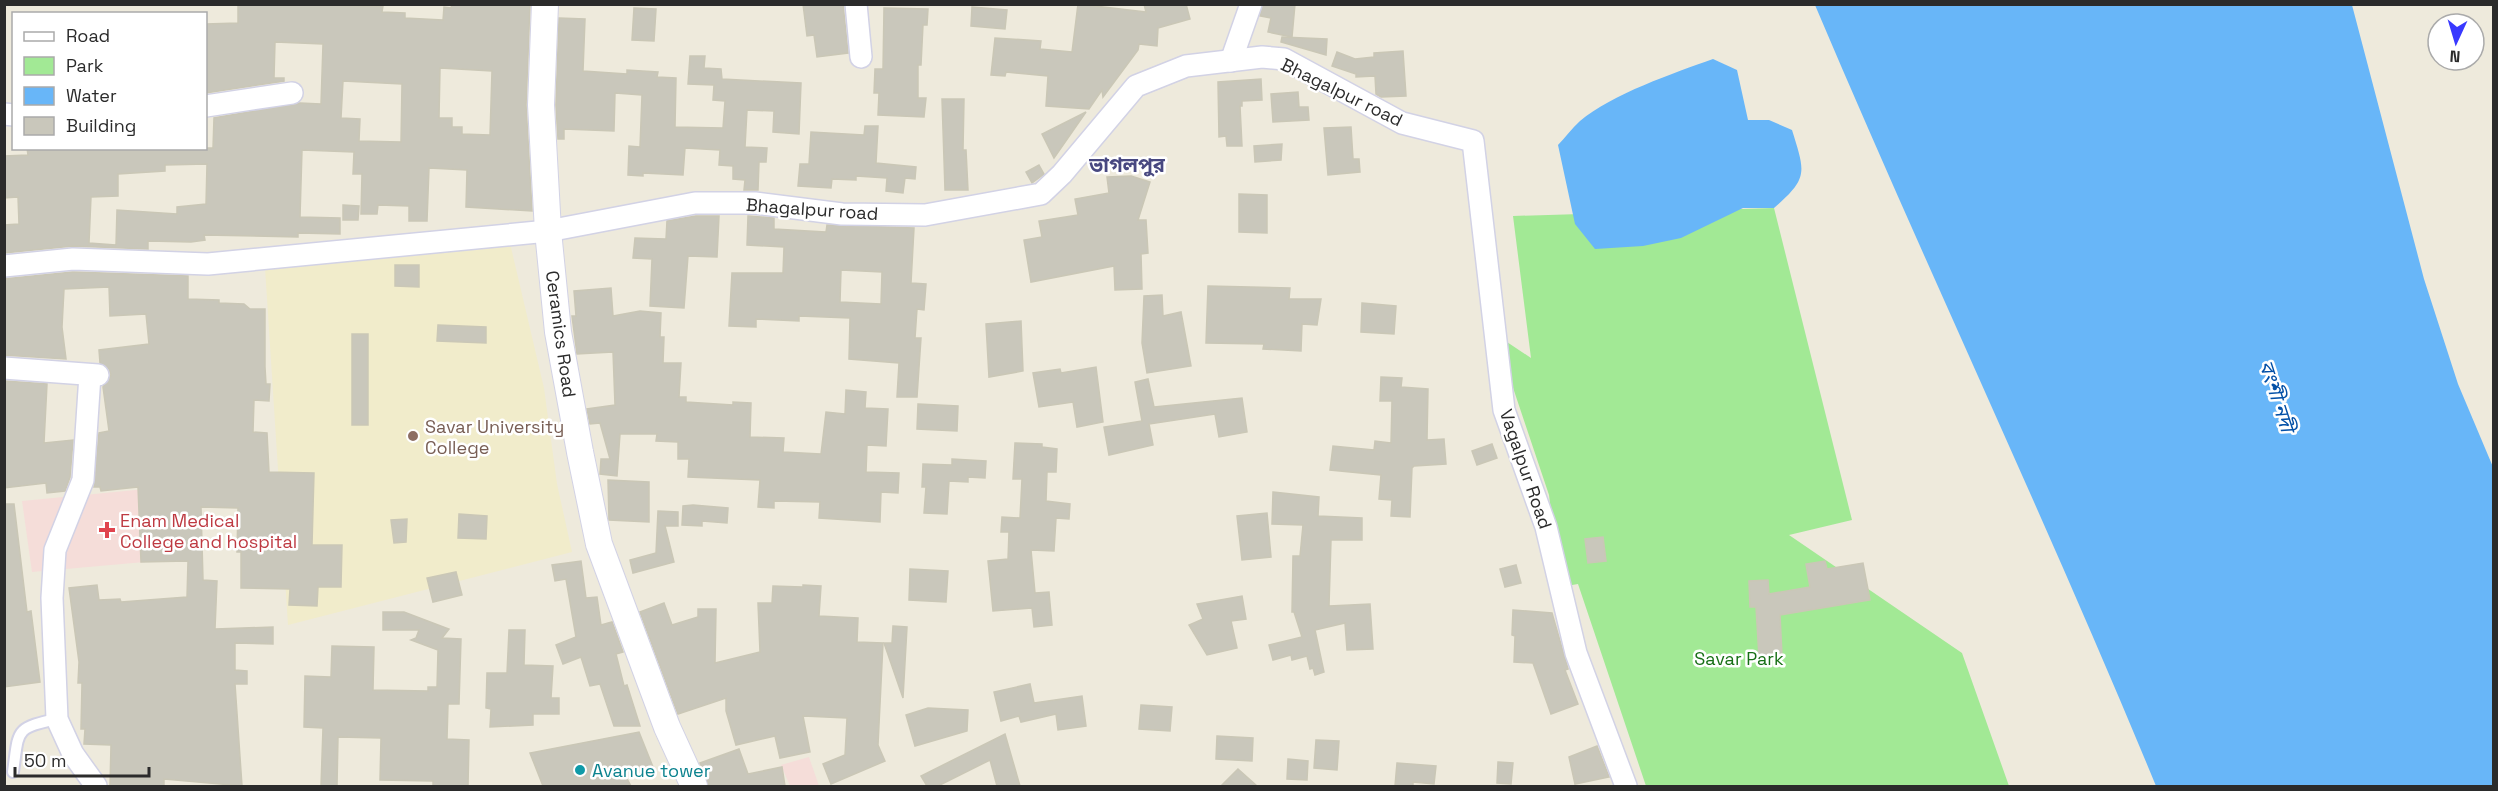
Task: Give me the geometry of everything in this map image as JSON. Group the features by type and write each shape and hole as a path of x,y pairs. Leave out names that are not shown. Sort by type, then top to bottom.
{"street":[{"name":"Ceramics Road","path":"545,4 541,105 548,231 558,332 599,544 667,727 694,786"},
{"path":"856,4 861,57"},
{"path":"1231,61 1251,4"},
{"name":"Bhagalpur road","path":"4,266 73,259 208,264 548,231 695,203 755,203 842,214 925,215 1041,194 1062,174 1136,86 1186,66 1262,57 1284,59 1402,123 1473,141"},
{"path":"207,106 292,93"},
{"name":"Vagalpur Road","path":"1473,141 1504,410 1546,527 1576,652 1626,786"},
{"path":"4,368 94,375 83,480 55,550 52,598 57,719 73,754 96,786"}],"lane":[{"path":"13,772 18,734 28,725 57,719"}],"shaded area":[{"name":"Savar University College","path":"509,239 544,388 557,484 572,552 288,625 264,252"},
{"name":"Enam Medical College and hospital","path":"187,485 167,560 32,572 22,501"},
{"path":"809,757 819,786 790,786 781,765"}],"green space":[{"name":"Savar Park","path":"1774,208 1852,520 1789,535 1962,653 2009,786 1646,786 1578,584 1560,587 1549,495 1495,334 1531,358 1513,216"}],"water":[{"name":"বংশী নদী","path":"1815,5 2352,5 2424,279 2458,384 2493,467 2493,786 2156,786 2073,590"},
{"path":"1713,59 1737,70 1748,120 1769,120 1792,130 1800,156 1799,181 1774,208 1743,208 1681,238 1643,246 1595,249 1575,224 1558,145 1580,121 1609,102 1644,85"}],"building":[{"path":"238,4 383,6 382,12 405,13 405,18 443,20 444,7 451,8 452,4 530,4 526,105 532,211 466,207 467,170 429,168 427,221 409,221 409,206 378,205 377,214 361,214 362,174 353,174 354,152 302,150 300,217 340,218 340,234 298,233 298,237 204,235 205,240 191,242 148,241 148,249 73,246 4,253 4,225 19,224 18,197 4,198 4,156 28,155 27,150 207,150 207,148 213,148 214,118 300,103 321,104 323,44 275,42 274,78 284,78 284,81 207,93 207,24 238,23","holes":["440,68 492,71 490,135 462,134 462,127 452,127 452,118 439,118","343,81 402,84 401,142 359,141 360,119 341,118","207,164 206,204 177,207 177,214 117,210 116,245 89,243 91,197 118,196 118,174 165,171 165,165"]},
{"path":"803,4 843,4 848,53 817,57 814,35 807,36"},
{"path":"1078,4 1146,12 1144,4 1186,4 1190,19 1158,28 1157,46 1139,44 1138,50 1103,97 1102,90 1089,109 1046,106 1048,76 1006,72 1005,76 991,75 995,38 1041,41 1040,49 1072,52"},
{"path":"1263,4 1295,4 1292,37 1268,32 1271,18 1260,16"},
{"path":"972,7 1007,10 1005,29 971,26"},
{"path":"634,8 656,9 654,41 632,40"},
{"path":"884,8 928,9 927,25 923,25 921,65 918,65 918,98 926,98 924,117 878,115 879,93 874,93 875,69 883,69"},
{"path":"559,18 585,19 583,71 627,74 627,70 658,72 657,77 676,78 675,127 723,128 725,101 713,100 714,85 688,84 690,56 705,56 704,68 721,69 722,79 801,83 799,134 773,132 774,111 747,110 745,147 767,148 766,162 759,162 758,190 744,190 745,180 733,179 733,166 719,165 720,150 685,148 683,175 643,173 643,176 628,175 629,146 640,147 642,95 615,93 614,131 564,129 564,139 558,139 556,105"},
{"path":"1282,37 1327,39 1326,55 1281,42"},
{"path":"1403,51 1406,96 1381,97 1376,94 1375,76 1356,77 1356,74 1332,66 1337,52 1355,59 1374,57 1374,53"},
{"path":"1261,79 1262,100 1242,101 1242,106 1240,106 1242,146 1227,146 1226,136 1219,137 1218,82"},
{"path":"1298,92 1299,107 1308,107 1309,120 1273,122 1271,94"},
{"path":"942,99 964,99 963,150 966,150 968,190 945,190"},
{"path":"1086,112 1054,158 1042,134"},
{"path":"865,126 878,126 876,163 916,167 915,179 905,178 903,193 886,191 887,178 856,176 856,180 832,179 831,188 798,186 800,164 809,164 811,132 864,135"},
{"path":"1351,127 1353,159 1359,159 1360,172 1328,175 1324,128"},
{"path":"1282,144 1281,160 1255,162 1254,146"},
{"path":"1039,165 1044,174 1032,183 1026,172"},
{"path":"1131,176 1150,182 1138,220 1146,220 1148,253 1141,254 1142,289 1115,290 1114,266 1031,282 1024,240 1042,237 1039,221 1078,215 1075,199 1109,193 1107,177"},
{"path":"1239,194 1267,195 1267,233 1239,232"},
{"path":"343,205 359,206 358,220 343,220"},
{"path":"696,216 719,216 717,257 688,256 684,308 650,306 652,259 633,258 635,238 666,239 667,221"},
{"path":"748,216 774,218 774,229 826,232 827,225 914,228 911,283 926,284 924,310 917,309 915,338 921,338 917,397 897,397 899,363 849,359 850,318 799,316 799,321 756,319 756,327 729,326 732,273 783,273 784,247 747,245","holes":["841,270 882,272 881,304 840,302"]},
{"path":"395,265 419,265 419,287 395,286"},
{"path":"73,272 188,276 188,299 219,300 219,303 244,304 250,309 265,309 265,367 266,384 270,384 269,401 254,400 253,432 267,433 269,472 314,473 312,545 342,545 341,587 318,587 317,606 289,605 290,589 241,588 241,552 237,552 238,508 201,507 203,580 217,581 215,629 273,627 273,644 235,643 235,670 247,671 247,684 235,684 242,786 164,779 164,786 110,786 111,745 84,744 85,729 81,729 82,683 78,683 79,662 69,588 97,585 99,600 120,599 121,602 187,597 188,561 141,562 138,487 101,491 100,487 94,487 99,433 109,431 103,387 111,375 109,369 100,363 99,350 149,344 146,314 110,316 109,287 64,289 62,327 66,359 4,355 4,279"},
{"path":"1208,286 1290,288 1289,299 1321,299 1317,325 1302,324 1301,351 1263,349 1264,344 1206,343"},
{"path":"611,288 613,316 640,311 661,313 660,337 664,337 663,363 681,363 679,397 686,397 686,402 733,405 733,402 751,403 750,437 784,438 783,452 821,454 826,412 845,414 846,390 866,392 865,408 888,409 886,446 867,445 866,472 899,473 898,493 881,492 880,522 819,518 820,502 774,501 774,508 758,507 760,480 688,477 689,459 678,459 678,442 656,441 657,434 620,434 617,476 600,474 601,459 610,459 600,423 590,424 587,409 615,405 613,352 577,354 572,316 576,316 574,291"},
{"path":"1162,295 1163,316 1181,312 1191,366 1147,373 1142,343 1144,296"},
{"path":"1362,303 1396,306 1394,334 1361,332"},
{"path":"1021,321 1023,371 989,377 986,324"},
{"path":"438,325 486,327 486,343 437,341"},
{"path":"352,334 368,334 368,425 352,425"},
{"path":"1096,367 1103,422 1077,427 1073,402 1039,407 1033,373 1060,369 1061,373"},
{"path":"1381,377 1402,378 1401,387 1428,389 1427,440 1444,439 1446,464 1412,468 1410,517 1391,516 1392,500 1379,499 1381,475 1330,470 1333,446 1374,450 1375,441 1391,443 1392,401 1380,401"},
{"path":"1148,379 1154,407 1242,398 1247,432 1219,437 1215,414 1149,424 1153,445 1109,455 1104,427 1142,421 1135,382"},
{"path":"4,381 47,384 44,443 73,440 70,477 65,491 47,493 46,483 4,488"},
{"path":"918,404 958,406 957,431 917,429"},
{"path":"1015,443 1042,444 1042,447 1057,449 1056,472 1047,472 1046,501 1070,504 1069,519 1056,518 1054,551 1031,550 1035,593 1049,592 1052,625 1034,627 1032,608 993,611 988,561 1008,559 1009,532 1001,532 1002,517 1020,518 1022,479 1013,479"},
{"path":"1492,444 1497,458 1477,465 1472,451"},
{"path":"952,459 986,461 985,478 968,477 968,482 949,481 947,514 924,513 926,487 922,487 923,464 952,465"},
{"path":"608,480 649,482 649,522 609,520"},
{"path":"1273,492 1319,497 1318,516 1362,518 1362,540 1331,540 1329,606 1370,604 1373,649 1347,650 1345,623 1315,630 1324,672 1315,675 1313,668 1310,669 1307,656 1292,660 1291,655 1273,660 1269,645 1302,637 1294,612 1292,612 1293,556 1300,556 1303,525 1272,524"},
{"path":"4,504 14,504 27,612 31,611 40,682 4,687"},
{"path":"683,506 728,508 727,523 702,521 702,526 682,525"},
{"path":"658,511 678,512 678,526 665,526 674,562 633,573 630,560 656,553"},
{"path":"1267,513 1271,557 1242,560 1237,516"},
{"path":"459,514 487,516 486,539 458,538"},
{"path":"407,519 406,542 394,543 391,520"},
{"path":"1603,537 1606,561 1588,563 1585,539"},
{"path":"581,561 586,598 597,597 601,625 612,622 623,652 616,654 624,686 627,685 640,726 614,726 600,684 590,686 581,657 563,664 556,645 576,637 566,579 555,581 552,565"},
{"path":"1825,561 1827,569 1863,563 1870,600 1780,615 1782,655 1759,657 1756,607 1750,607 1749,581 1768,580 1769,594 1810,587 1806,564"},
{"path":"1516,565 1521,583 1505,587 1500,569"},
{"path":"910,569 948,571 946,602 909,600"},
{"path":"456,572 462,595 433,602 427,578"},
{"path":"803,585 821,586 819,616 858,618 857,642 883,643 878,745 885,761 831,784 823,764 845,755 847,718 803,716 810,752 780,758 775,736 736,745 726,711 726,698 678,714 640,612 664,603 672,625 698,617 698,609 716,609 715,663 760,652 758,603 772,603 773,586 803,587"},
{"path":"1242,596 1246,619 1231,621 1237,648 1207,655 1189,625 1203,619 1197,604"},
{"path":"1513,610 1552,613 1568,669 1565,670 1578,704 1551,714 1533,663 1514,662"},
{"path":"383,612 404,612 449,629 442,638 461,639 459,704 448,704 447,739 469,740 468,786 433,786 433,781 380,780 381,738 338,737 337,786 321,786 323,728 304,727 305,676 331,677 332,646 374,647 373,690 428,691 428,687 437,687 438,650 411,640 416,638 419,630 383,630"},
{"path":"893,626 907,627 903,698 884,643 892,643"},
{"path":"509,630 525,630 524,665 553,666 551,698 559,698 559,714 533,714 533,725 490,727 491,709 486,708 487,673 507,673"},
{"path":"1030,684 1034,703 1082,696 1086,726 1058,730 1056,714 1021,722 1019,716 1001,721 994,692"},
{"path":"1141,705 1172,707 1170,731 1139,729"},
{"path":"928,708 968,710 967,731 915,746 906,715"},
{"name":"Avanue tower","path":"639,732 653,767 626,777 631,786 543,786 530,753"},
{"path":"1005,734 1020,786 997,786 990,760 938,786 927,786 921,776"},
{"path":"1217,736 1253,738 1252,761 1216,759"},
{"path":"1316,740 1339,741 1337,770 1314,768"},
{"path":"1597,746 1609,777 1575,784 1569,757"},
{"path":"739,749 748,774 782,767 785,786 709,786 700,763"},
{"path":"1288,759 1308,761 1307,780 1287,779"},
{"path":"1498,762 1513,763 1511,784 1497,783"},
{"path":"1397,763 1436,766 1434,784 1413,782 1413,786 1395,786"},
{"path":"1238,769 1257,786 1221,786"}],"place":[{"name":"Savar University College","path":"413,436"},
{"name":"Enam Medical College and hospital","path":"107,530"},
{"name":"Avanue tower","path":"580,770"}],"district":[{"name":"ভাগলপুর","path":"1127,165"}]}
